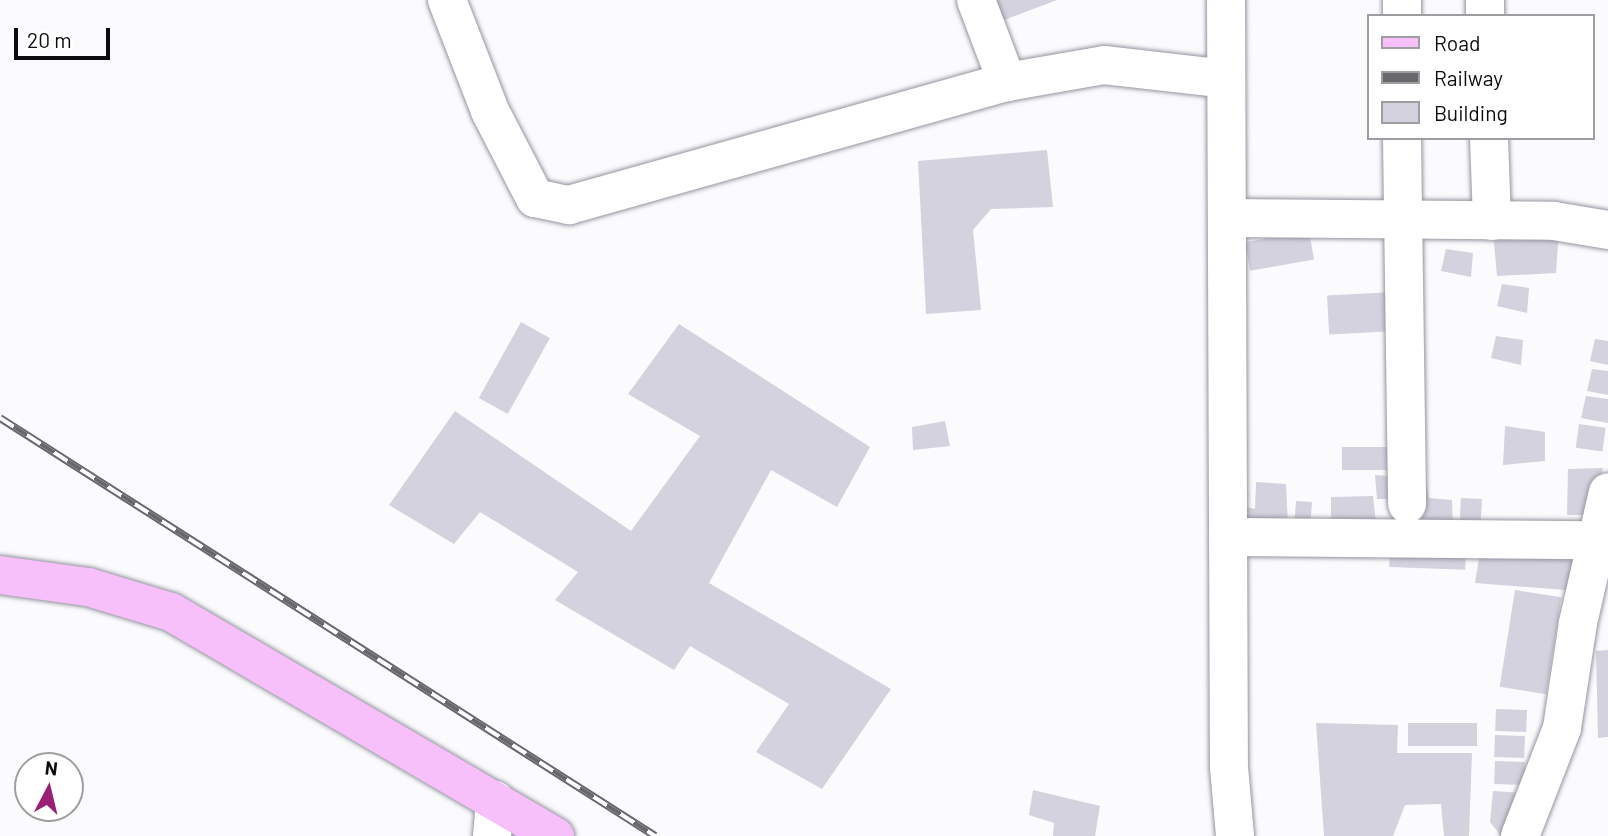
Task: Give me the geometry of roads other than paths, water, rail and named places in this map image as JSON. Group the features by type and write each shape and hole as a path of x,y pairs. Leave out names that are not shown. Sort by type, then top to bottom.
{"main road":[{"path":"0,575 88,587 171,612 494,818 555,836"}],"street":[{"path":"447,0 490,111 535,198 569,205 1007,82 1104,65 1226,79"},
{"path":"976,0 1007,82"},
{"path":"1226,0 1229,767 1241,835"},
{"path":"1402,140 1407,503"},
{"path":"1489,140 1492,220"},
{"path":"1227,218 1554,221 1608,230"},
{"path":"1520,836 1562,728 1593,624 1597,540 1608,492"},
{"path":"1228,537 1597,540"}],"railway":[{"path":"0,418 655,836"}]}
